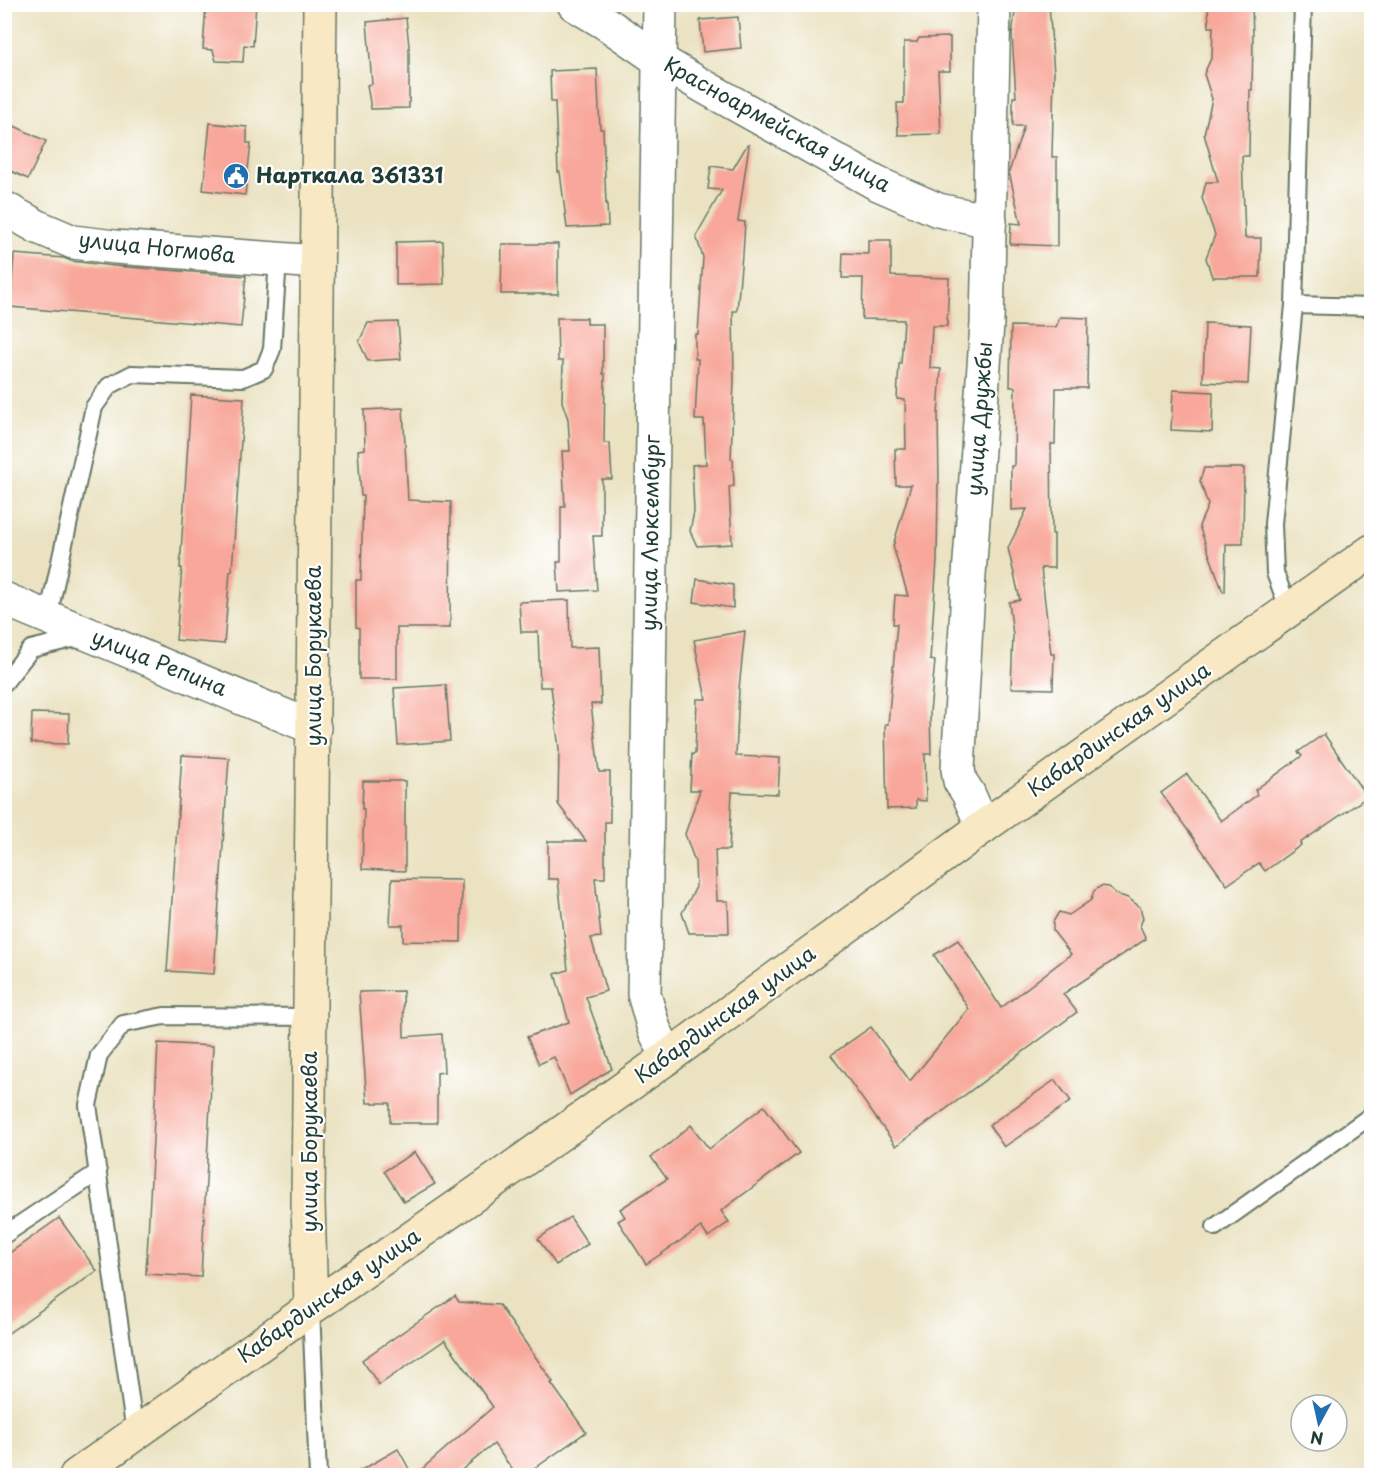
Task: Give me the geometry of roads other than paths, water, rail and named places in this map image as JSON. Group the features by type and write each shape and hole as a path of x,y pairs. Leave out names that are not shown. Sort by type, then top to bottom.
{"main road":[{"name":"улица Борукаева","path":"311,1308 308,1202 320,4"},
{"name":"Кабардинская улица","path":"76,1476 668,1058 983,827 1371,551"}],"street":[{"name":"Красноармейская улица","path":"574,4 659,60 876,183 938,210 990,221"},
{"name":"улица Люксембург","path":"660,4 644,994 654,1029 668,1058"},
{"name":"улица Дружбы","path":"983,827 960,781 958,769 987,324 994,4"},
{"name":"улица Ногмова","path":"4,208 74,242 317,262"},
{"name":"улица Репина","path":"4,599 314,728"}],"lane":[{"path":"1289,610 1275,573 1273,524 1294,305 1303,4"},
{"path":"48,617 94,407 109,386 132,374 243,378 264,369 272,349 278,259"},
{"path":"1294,305 1371,307"},
{"path":"4,683 31,649 72,639 108,642"},
{"path":"135,1433 88,1105 99,1055 123,1024 164,1016 311,1017"},
{"path":"1215,1227 1371,1115"},
{"path":"4,1235 98,1172"},
{"path":"311,1308 318,1476"}],"place":[{"name":"Нарткала 361331","path":"236,176"}]}
